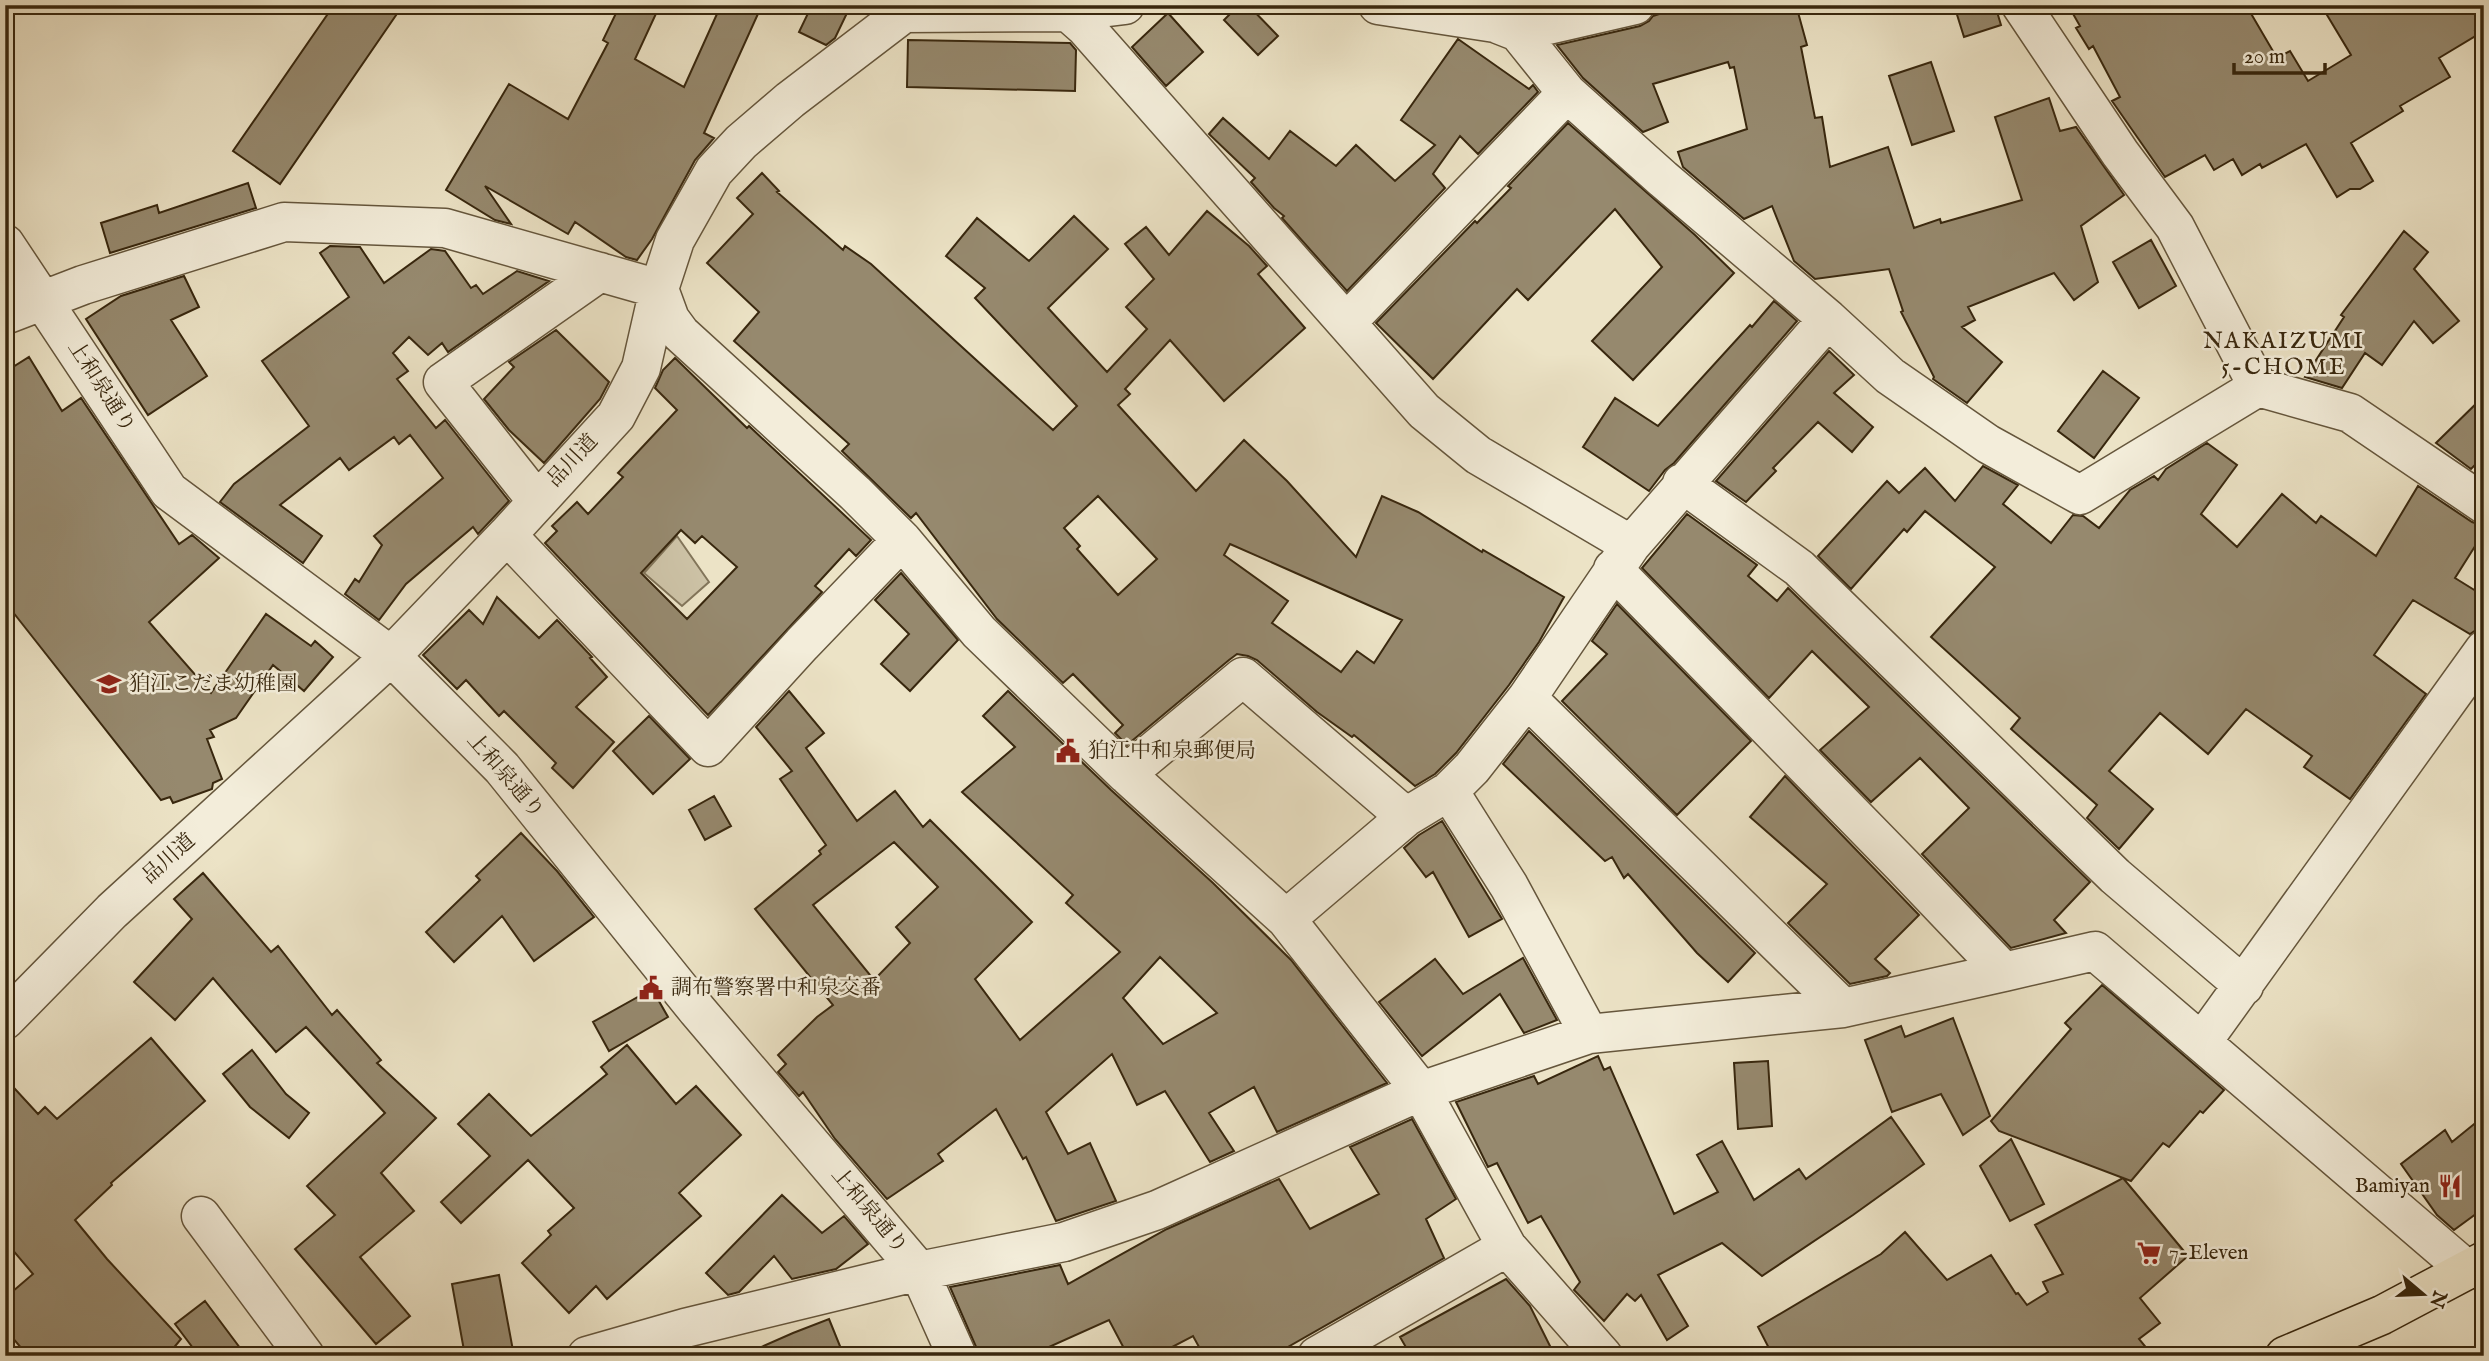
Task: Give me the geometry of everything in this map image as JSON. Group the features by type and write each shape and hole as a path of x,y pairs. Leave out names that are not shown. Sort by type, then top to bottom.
{"main road":[{"path":"2285,1356 2382,1315 2475,1266"}],"street":[{"name":"品川道","path":"5,1020 112,911 391,656 507,536 616,416 641,368 659,289 675,240 714,171 741,142 891,9 1067,9 1125,5"},
{"path":"1378,5 1495,23 1518,32 1567,93 1890,376 1988,444 2080,495 2258,387"},
{"path":"1518,32 1635,5"},
{"path":"2021,5 2120,153 2175,227 2258,387 2350,413 2484,504"},
{"path":"1067,9 1424,411 1478,455 1622,557 1894,856 2004,972"},
{"path":"1347,322 1567,93"},
{"path":"5,315 83,285 284,222 445,228 659,289 670,318 681,334 855,493 902,540 979,632 1126,774 1286,919 1422,1091 1507,1247 1603,1356"},
{"name":"上和泉通り","path":"5,244 169,491 391,656 502,768 697,1010 919,1271 957,1356"},
{"path":"537,501 443,382 600,272"},
{"path":"1286,919 1406,817 1449,791 1472,768 1527,698 1622,557 1682,483 1828,319"},
{"path":"1682,483 1799,568 2115,876 2244,986"},
{"path":"507,536 708,747 902,540"},
{"path":"2202,1042 2484,650"},
{"path":"1126,774 1243,677 1406,817"},
{"path":"1527,698 1843,1008"},
{"path":"1449,791 1509,886 1588,1034"},
{"path":"587,1356 685,1328 919,1271 1064,1242 1157,1210 1422,1091 1588,1034 1843,1008 2095,951 2475,1266"},
{"path":"201,1216 305,1356"},
{"path":"1317,1356 1507,1247"}],"shaded area":[{"path":"677,536 709,582 682,606 644,573"}],"building":[{"path":"334,5 403,5 280,184 233,151"},
{"path":"620,5 660,5 635,59 684,87 721,5 762,5 704,133 714,138 695,160 652,239 637,260 626,257 575,222 568,234 485,186 511,224 495,220 446,190 509,84 568,119 608,43 603,40"},
{"path":"812,5 836,5 848,11 835,38 826,45 799,32"},
{"path":"1239,5 1248,5 1278,36 1258,55 1224,20"},
{"path":"1687,5 1796,5 1807,45 1801,47 1815,118 1822,117 1830,167 1888,147 1914,228 1940,219 1941,223 2022,200 1995,117 2049,98 2060,131 2076,127 2124,195 2081,226 2098,282 2074,300 2054,273 1968,307 1975,320 1962,327 2002,362 1967,403 1933,379 1901,312 1903,311 1889,269 1815,279 1794,261 1772,206 1744,219 1683,167 1678,152 1747,129 1734,67 1730,68 1728,62 1653,84 1668,122 1643,132 1583,78 1557,45 1640,26 1653,16"},
{"path":"1954,5 1995,5 2001,25 1964,37"},
{"path":"2068,5 2246,5 2277,58 2290,51 2308,81 2351,55 2321,5 2476,5 2484,20 2484,27 2475,31 2477,35 2439,58 2450,77 2400,106 2403,111 2351,143 2373,181 2337,197 2306,144 2262,168 2260,164 2242,175 2233,159 2214,170 2205,155 2165,177 2112,101 2120,97 2093,46 2089,49 2076,28 2080,26"},
{"path":"1168,13 1203,52 1166,86 1132,47"},
{"path":"1458,39 1529,89 1533,85 1538,92 1478,154 1460,136 1433,174 1445,188 1347,291 1282,218 1284,216 1251,182 1255,178 1209,134 1223,118 1269,159 1290,131 1336,166 1356,145 1395,181 1435,145 1401,120"},
{"path":"908,40 1070,43 1076,50 1075,91 907,87"},
{"path":"1931,62 1954,131 1912,145 1889,76"},
{"path":"1568,123 1734,273 1633,380 1592,341 1662,267 1615,209 1528,300 1517,289 1433,379 1376,323 1475,221 1477,223 1511,188 1508,186"},
{"path":"762,173 779,191 777,192 843,250 845,246 871,264 1053,430 1077,406 975,298 985,288 946,256 977,218 1029,261 1074,216 1108,249 1048,308 1107,372 1147,329 1126,307 1154,279 1125,244 1146,227 1169,255 1207,211 1249,246 1267,266 1258,274 1305,328 1224,401 1170,340 1125,389 1130,394 1118,405 1196,491 1244,440 1287,481 1356,557 1382,496 1418,512 1482,552 1483,550 1564,597 1539,642 1456,753 1435,774 1415,786 1354,735 1352,737 1317,712 1257,660 1237,654 1127,745 1115,733 1123,725 1073,674 1063,683 997,619 916,513 911,518 842,451 849,444 734,341 759,312 707,263 753,214 737,198","holes":["1098,496 1157,559 1118,595 1077,549 1080,546 1064,528","1230,544 1298,574 1402,620 1374,663 1357,651 1341,672 1272,623 1288,601 1224,555"]},
{"path":"248,183 256,208 110,253 101,223 157,205 159,213"},
{"path":"2404,231 2428,252 2414,269 2459,321 2433,343 2414,321 2382,365 2365,353 2342,388 2305,377 2344,317 2341,315"},
{"path":"2151,240 2176,286 2139,308 2113,262"},
{"path":"330,246 360,247 384,283 431,249 445,251 471,288 476,285 483,294 517,271 549,281 448,352 442,343 428,355 409,337 393,353 408,371 397,379 436,428 445,420 509,501 478,534 473,527 406,584 379,620 345,594 355,579 359,582 382,545 374,536 443,478 410,435 399,444 394,437 349,470 340,458 280,505 322,536 303,563 220,502 234,484 309,426 262,361 349,297 320,253"},
{"path":"184,276 199,307 171,320 207,376 148,415 86,319 121,296"},
{"path":"1774,301 1797,321 1649,491 1583,447 1615,398 1658,426"},
{"path":"556,330 609,382 600,399 544,463 509,430 484,399 514,367 509,362"},
{"path":"1829,351 1854,375 1834,393 1873,427 1852,452 1818,422 1773,468 1776,471 1746,502 1716,481"},
{"path":"29,357 62,411 81,398 179,544 192,535 219,558 149,622 211,693 266,614 311,646 315,641 333,657 304,691 273,665 236,718 210,730 214,737 207,739 222,779 213,783 212,789 173,803 170,797 161,800 5,602 5,372"},
{"path":"675,358 747,428 749,426 871,540 856,556 849,549 815,586 822,592 708,715 545,543 557,531 552,526 577,502 588,514 623,477 618,473 677,410 655,388 663,370","holes":["681,530 695,543 702,536 737,567 687,619 641,573"]},
{"path":"2103,371 2139,398 2094,458 2058,431"},
{"path":"2484,396 2484,456 2471,469 2436,443"},
{"path":"2207,443 2237,465 2201,514 2237,547 2282,494 2316,523 2321,516 2376,556 2418,486 2472,522 2484,526 2484,532 2455,578 2484,596 2484,617 2470,634 2413,600 2374,655 2426,694 2350,799 2304,767 2312,756 2246,709 2208,754 2160,713 2109,771 2153,809 2119,849 2087,818 2097,805 2011,729 2020,718 1931,637 1995,567 1925,511 1907,532 1904,529 1851,589 1818,556 1887,481 1899,493 1925,468 1955,501 1983,466 2018,485 2003,504 2051,543 2073,515 2083,516 2099,528 2130,490 2154,476 2158,480 2166,469"},
{"path":"1687,514 1757,565 1748,576 1777,601 1788,588 2090,882 2054,920 2066,933 2011,948 1922,854 1969,808 1920,758 1871,802 1820,750 1869,707 1812,651 1769,698 1642,568"},
{"path":"901,573 958,640 910,691 881,664 909,634 875,600"},
{"path":"497,597 539,638 557,620 607,677 576,707 614,742 573,788 552,768 556,763 504,711 499,716 466,680 457,689 423,655 469,610 483,624"},
{"path":"1617,604 1751,741 1677,815 1562,701 1607,654 1592,641"},
{"path":"789,691 824,733 806,748 857,821 895,791 923,827 930,820 1032,922 975,979 1020,1040 1120,952 1066,903 1073,895 962,792 1015,747 983,716 1008,691 1291,960 1387,1083 1277,1132 1254,1087 1209,1113 1234,1151 1210,1162 1165,1091 1137,1105 1112,1054 1046,1112 1068,1154 1090,1143 1116,1201 1056,1221 1026,1157 1023,1159 996,1109 938,1154 943,1161 887,1199 835,1139 803,1092 799,1096 778,1072 786,1064 778,1055 833,1005 755,909 821,854 819,851 826,845 780,779 792,771 756,727","holes":["894,842 938,887 896,927 910,943 874,980 813,905","1160,957 1217,1013 1163,1044 1123,998"]},
{"path":"649,716 690,759 653,794 613,751"},
{"path":"1529,731 1755,953 1728,982 1697,953 1628,874 1624,878 1612,857 1605,861 1503,764"},
{"path":"1785,776 1919,915 1875,959 1890,973 1887,976 1850,984 1788,923 1827,884 1750,817"},
{"path":"714,796 731,826 705,840 689,810"},
{"path":"1442,821 1502,919 1469,937 1433,872 1426,877 1404,848"},
{"path":"521,833 557,871 594,917 534,961 502,916 454,962 426,932 480,880 476,876"},
{"path":"203,873 271,952 278,946 332,1015 337,1010 381,1060 377,1063 436,1118 381,1173 414,1211 360,1257 410,1316 376,1344 295,1249 335,1215 307,1186 385,1113 306,1027 276,1052 213,978 175,1020 134,982 192,919 174,899"},
{"path":"1523,958 1557,1020 1524,1033 1500,994 1422,1056 1379,1002 1435,959 1463,994"},
{"path":"2102,985 2224,1090 2203,1113 2200,1111 2169,1147 2163,1143 2131,1181 1999,1131 1991,1121 2071,1029 2065,1023"},
{"path":"652,989 668,1017 609,1051 593,1022"},
{"path":"1953,1018 1990,1116 1963,1135 1941,1094 1892,1112 1865,1040 1901,1026 1905,1037"},
{"path":"151,1038 205,1101 111,1183 112,1185 75,1220 181,1339 167,1356 28,1356 5,1329 5,1298 33,1274 5,1241 5,1078 38,1114 45,1107 57,1119"},
{"path":"627,1045 676,1104 696,1086 741,1135 679,1193 701,1216 607,1299 596,1286 569,1313 522,1263 551,1235 548,1231 574,1208 528,1160 461,1223 441,1202 490,1156 458,1124 489,1094 531,1136 607,1074 601,1067"},
{"path":"252,1050 286,1094 309,1113 289,1138 250,1107 223,1074"},
{"path":"1598,1056 1604,1070 1610,1067 1674,1214 1718,1192 1697,1155 1722,1141 1754,1200 1799,1169 1806,1179 1891,1117 1924,1164 1762,1276 1722,1243 1658,1275 1688,1326 1667,1340 1641,1295 1635,1301 1627,1294 1604,1321 1574,1290 1580,1282 1541,1216 1528,1223 1497,1163 1488,1167 1456,1102 1534,1076 1538,1084"},
{"path":"1768,1061 1772,1126 1738,1129 1734,1063"},
{"name":"Bamiyan","path":"2484,1116 2484,1208 2454,1230 2437,1215 2401,1164 2445,1130 2452,1142"},
{"path":"1412,1119 1456,1199 1426,1219 1444,1258 1272,1356 1204,1356 1193,1336 1155,1356 1128,1356 1109,1320 1029,1356 980,1356 950,1287 1060,1265 1068,1284 1167,1229 1279,1179 1310,1229 1379,1194 1350,1147"},
{"path":"2011,1139 2044,1204 2010,1221 1980,1166"},
{"path":"2123,1178 2188,1256 2140,1298 2160,1323 2139,1339 2153,1356 1773,1356 1758,1327 1881,1254 1905,1232 1947,1280 1991,1255 2016,1294 2018,1293 2027,1305 2048,1292 2043,1282 2063,1274 2035,1225"},
{"path":"782,1195 822,1233 844,1216 868,1244 836,1269 792,1279 774,1256 739,1292 728,1295 706,1273"},
{"path":"499,1275 514,1356 465,1356 452,1284"},
{"path":"1506,1279 1530,1306 1555,1356 1411,1356 1400,1337"},
{"path":"205,1301 246,1356 199,1356 175,1324"},
{"path":"829,1319 844,1356 741,1356 793,1333"}],"place":[{"name":"狛江こだま幼稚園","path":"109,684"},
{"name":"狛江中和泉郵便局","path":"1068,751"},
{"name":"調布警察署中和泉交番","path":"651,988"},
{"name":"Bamiyan","path":"2450,1186"},
{"name":"7-Eleven","path":"2149,1253"}],"district":[{"name":"NAKAIZUMI 5-CHOME","path":"2284,354"}]}
